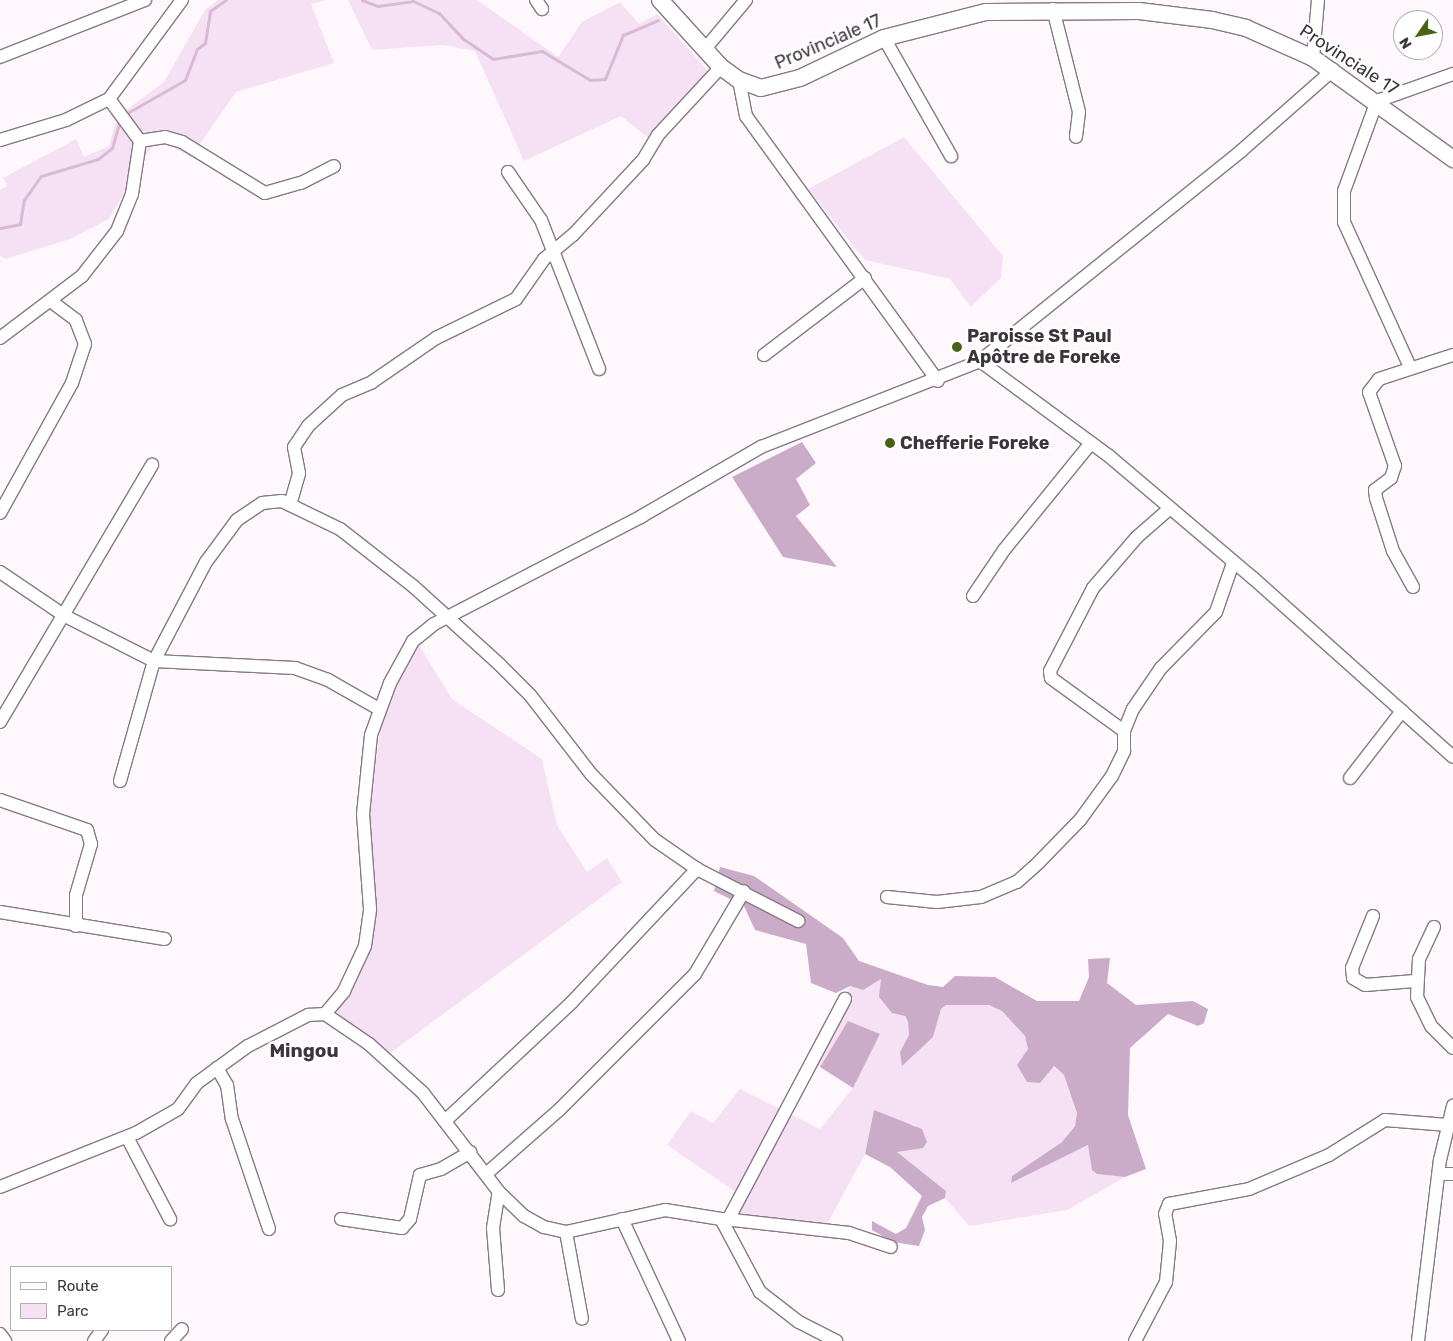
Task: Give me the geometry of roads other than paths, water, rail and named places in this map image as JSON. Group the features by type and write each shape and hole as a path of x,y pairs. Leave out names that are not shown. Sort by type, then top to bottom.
{"main road":[{"name":"Provinciale 17","path":"660,0 721,67 740,80 761,88 780,85 884,38 986,12 1053,9 1139,11 1212,20 1246,28 1313,58 1377,101 1453,159"}],"street":[{"path":"0,57 145,0"},
{"path":"0,140 66,120 109,99 182,0"},
{"path":"1313,58 1318,0"},
{"path":"705,49 743,1"},
{"path":"1053,9 1080,112 1076,136"},
{"path":"884,38 952,156"},
{"path":"290,505 299,473 294,447 329,406 436,338 516,299 536,269 643,160 658,135 721,67"},
{"path":"325,1014 344,991 365,946 370,909 365,780 379,709 413,641 446,618 642,516 761,447 938,381 980,361 1241,151 1333,70"},
{"path":"1410,367 1344,222 1346,184 1377,101 1453,74"},
{"path":"740,80 746,116 938,381"},
{"path":"0,338 51,301 98,260 111,242 132,194 140,141 109,99"},
{"path":"140,141 165,138 182,142 265,193 301,183 334,166"},
{"path":"508,172 541,220 599,369"},
{"path":"764,355 865,278"},
{"path":"0,513 72,383 85,344 76,320 51,301"},
{"path":"1413,587 1393,551 1377,505 1375,490 1391,478 1395,466 1369,392 1379,379 1410,367 1453,355"},
{"path":"980,361 1090,444 1170,509 1453,757"},
{"path":"973,596 1004,550 1090,444"},
{"path":"0,722 65,616 94,555 152,465"},
{"path":"120,781 154,661 226,531 262,503 282,500 340,529 446,618 530,695 629,815 697,869 744,891 798,921"},
{"path":"887,898 951,902 981,897 1016,882 1080,820 1112,776 1127,742 1124,732 1051,678 1050,671 1093,588 1138,536 1170,509"},
{"path":"1124,732 1161,668 1216,612 1233,563"},
{"path":"0,572 65,616 154,661 295,668 379,709"},
{"path":"1350,778 1402,711"},
{"path":"0,800 87,830 91,844 76,895 76,926"},
{"path":"446,1120 572,1002 697,869"},
{"path":"486,1174 559,1110 695,974 744,891"},
{"path":"0,912 76,926 165,939"},
{"path":"1373,916 1352,968 1353,978 1365,985 1415,980"},
{"path":"1434,927 1419,959 1415,980 1423,1013 1453,1048"},
{"path":"725,1218 844,999"},
{"path":"0,1187 128,1136 178,1110 197,1083 216,1068 280,1028 308,1015 325,1014 369,1044 446,1120 499,1192 531,1220 566,1232 665,1210 849,1234 891,1247"},
{"path":"216,1068 227,1086 232,1120 269,1230"},
{"path":"1418,1341 1439,1174 1453,1106"},
{"path":"1135,1341 1166,1282 1170,1241 1165,1214 1170,1204 1249,1189 1329,1155 1385,1120 1448,1125"},
{"path":"128,1136 170,1219"},
{"path":"341,1219 402,1228 410,1219 420,1175 441,1170 470,1152"},
{"path":"1439,1174 1453,1174"},
{"path":"498,1290 494,1228 499,1192"},
{"path":"725,1218 760,1292 799,1322 836,1341"},
{"path":"622,1219 679,1341"},
{"path":"566,1232 582,1319"},
{"path":"171,1341 182,1329"},
{"path":"0,1334 6,1341"}],"waterway":[{"path":"129,112 185,80 197,49 205,43 210,11 226,0"},
{"path":"362,0 378,6 413,1 439,13 462,38 493,59 542,51 590,80 605,79 623,35 658,20"},
{"path":"0,228 20,224 24,200 41,176 98,159 112,148 120,120"}],"place":[{"name":"Paroisse St Paul Apôtre de Foreke","path":"957,347"},
{"name":"Chefferie Foreke","path":"890,443"}],"district":[{"name":"Mingou","path":"304,1051"}]}
